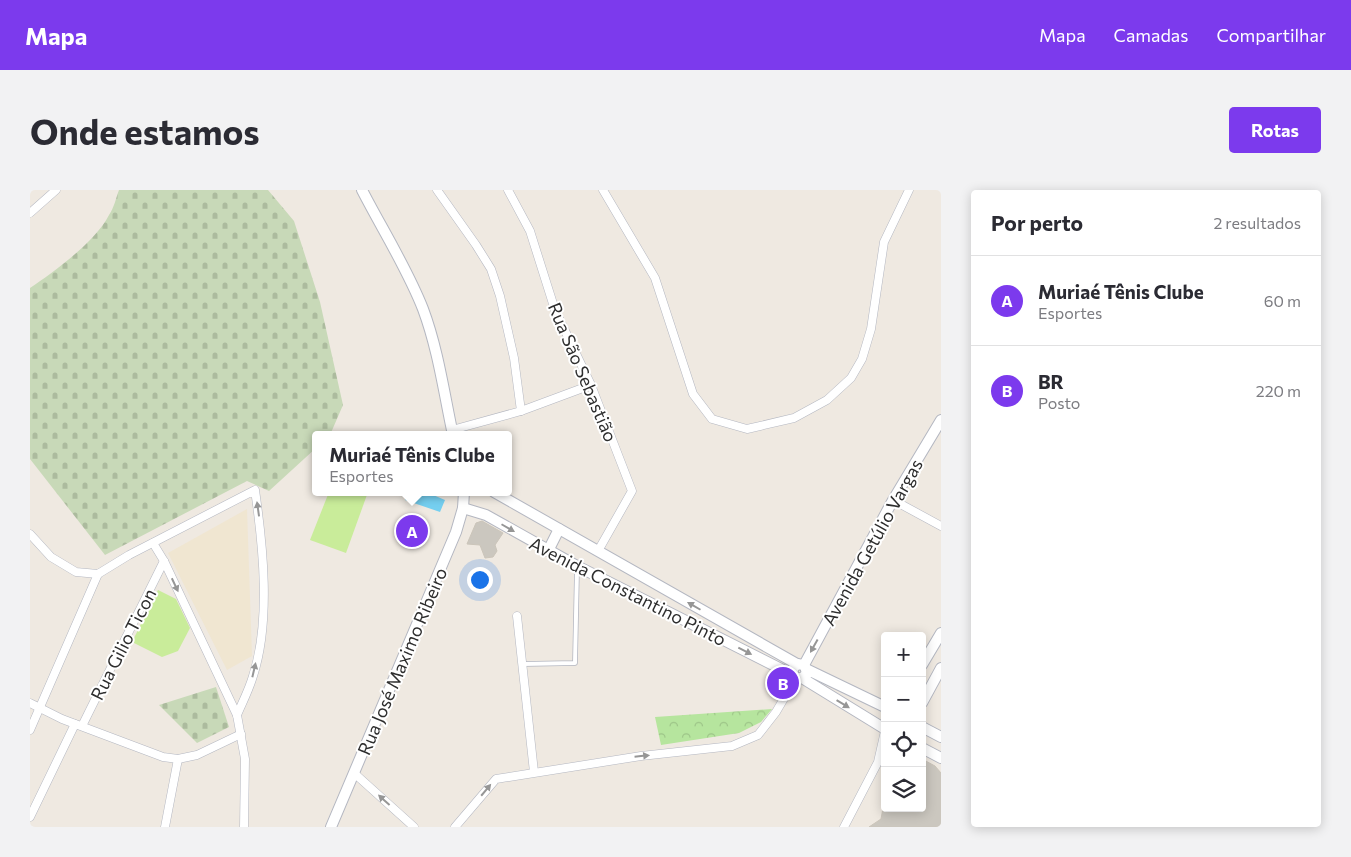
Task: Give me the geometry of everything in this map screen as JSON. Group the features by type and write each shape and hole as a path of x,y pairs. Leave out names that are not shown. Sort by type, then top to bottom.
{"street":[{"path":"30,213 56,190"},
{"path":"362,190 408,277 422,308 432,338 452,431"},
{"path":"437,190 491,269 500,296 514,358 521,411"},
{"name":"Rua São Sebastião","path":"508,190 530,231 555,310 591,385 632,491 598,551"},
{"path":"603,190 655,278 693,394 712,419 747,429 794,418 827,400 851,378 862,358 871,329 884,242 909,190"},
{"path":"455,431 521,411 591,385"},
{"name":"Avenida Getúlio Vargas","path":"800,672 893,500 941,420"},
{"path":"30,534 51,557 76,572 98,574 152,542 255,490 259,515 264,592 261,640 254,676 237,716"},
{"name":"Rua José Maximo Ribeiro","path":"331,827 456,532 463,508 464,496"},
{"name":"Avenida Constantino Pinto","path":"501,496 783,656 800,672 881,727"},
{"path":"893,500 941,526"},
{"name":"Avenida Constantino Pinto","path":"463,508 486,515 548,551 778,668 800,672 881,705"},
{"path":"548,551 559,529"},
{"path":"152,542 164,562 237,716 245,759 244,827"},
{"name":"Rua Gilio Ticon","path":"30,816 164,562"},
{"path":"30,730 98,574"},
{"path":"518,616 534,772"},
{"path":"926,658 941,633"},
{"path":"778,668 784,664 783,656"},
{"path":"926,696 941,668"},
{"path":"455,827 496,779 641,756 732,746 758,735 776,712 800,672"},
{"path":"30,703 78,725 163,757 178,759 198,755 241,734"},
{"path":"926,729 941,737"},
{"path":"844,827 878,762 881,748"},
{"path":"926,750 941,758"},
{"path":"164,827 178,759"},
{"path":"878,762 881,759"},
{"path":"354,773 414,827"}],"lane":[{"path":"522,664 576,663 577,566"}],"shaded area":[{"path":"247,509 252,656 227,670 168,553"}],"green space":[{"path":"119,190 268,190 294,221 320,302 343,405 332,431 312,431 312,452 269,491 247,481 105,555 30,459 30,288 62,265 85,245 103,225 114,206"},
{"path":"327,496 367,496 346,553 310,540"},
{"path":"158,590 176,599 190,628 178,651 162,657 132,642"},
{"path":"216,687 229,727 197,743 159,705"},
{"path":"772,709 761,722 739,733 661,745 655,717"}],"water":[{"path":"407,496 436,496 445,500 440,512 405,500"}],"building":[{"path":"482,521 503,533 495,545 497,551 493,557 485,558 480,545 467,544 476,523"},
{"path":"926,761 935,766 941,773 941,827 869,827 881,819 882,812 926,812"}],"place":[{"name":"Muriaé Tênis Clube","path":"412,531"},
{"name":"BR","path":"783,683"}]}
